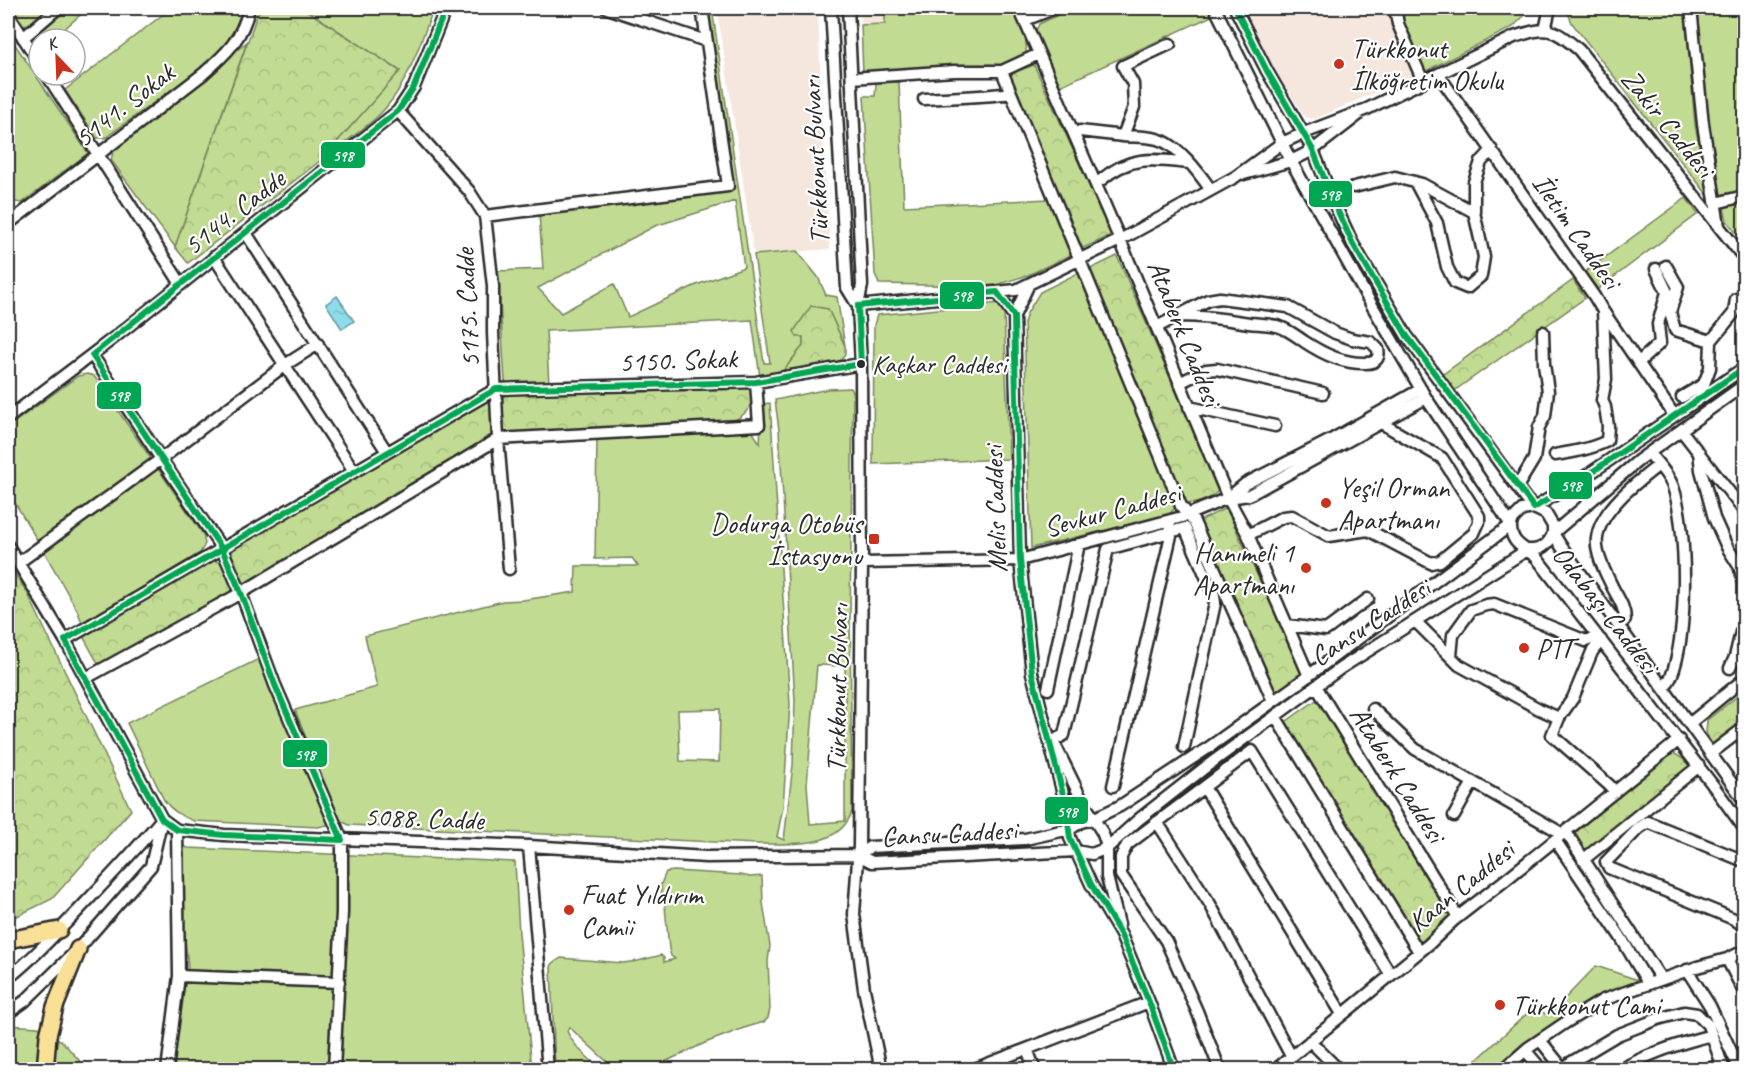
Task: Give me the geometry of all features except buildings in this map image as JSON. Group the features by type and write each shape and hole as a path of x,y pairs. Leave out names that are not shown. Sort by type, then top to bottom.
{"highway":[{"path":"8,940 59,930"},
{"path":"45,1070 48,1036 55,1007 78,949"}],"street":[{"path":"23,38 58,8"},
{"name":"5141. Sokak","path":"8,224 203,74 228,52 241,33 249,8"},
{"name":"5144. Cadde","path":"8,418 92,355 398,111 414,87 446,8"},
{"path":"607,8 706,41"},
{"path":"485,216 729,186 702,8"},
{"name":"Türkkonut Bulvarı","path":"831,8 847,288 858,306"},
{"name":"Türkkonut Bulvarı","path":"848,8 862,285 858,306 861,364 862,563 858,855 854,914 864,989 881,1070"},
{"name":"Ataberk Caddesi","path":"1019,8 1120,240 1228,498 1248,535 1309,676"},
{"path":"1025,20 1055,8"},
{"name":"Odabaşı Caddesi","path":"1215,8 1282,143 1363,290 1423,394 1511,525 1516,543 1536,557 1699,766 1744,828"},
{"name":"Odabaşı Caddesi","path":"1234,8 1267,71 1304,132 1353,244 1407,336 1517,487 1534,508 1546,513 1553,526 1553,533 1744,800"},
{"path":"1395,8 1398,24 1423,81"},
{"path":"858,306 1016,290 1120,240 1235,177 1282,143 1304,132 1366,109 1514,37 1534,30 1545,30 1550,8"},
{"path":"1690,8 1703,124 1719,226"},
{"path":"8,14 27,44"},
{"name":"Zakir Caddesi","path":"1545,30 1553,30 1579,50 1744,258"},
{"path":"1123,136 1134,107 1133,84 1123,66 1170,44"},
{"path":"852,78 954,71 1002,71 1039,54"},
{"path":"1002,71 1181,506 1194,522 1273,702"},
{"name":"İletim Caddesi","path":"1438,74 1589,288 1674,416"},
{"path":"56,87 180,284"},
{"path":"924,99 1011,93"},
{"path":"1235,177 1291,160 1313,150 1366,109"},
{"name":"5175. Cadde","path":"398,111 469,191 485,216 493,286 498,439 509,569"},
{"path":"1080,131 1156,139 1172,145 1211,190"},
{"path":"1415,182 1437,223 1447,267 1455,284 1467,288 1481,276 1484,256 1474,212 1474,182 1481,162 1491,150"},
{"path":"1101,180 1114,168 1136,161 1162,160 1189,163"},
{"path":"1354,187 1395,177 1422,184 1474,212"},
{"path":"1716,202 1744,196"},
{"path":"246,233 387,452"},
{"path":"214,257 354,471"},
{"path":"1660,343 1658,324 1667,291 1661,268 1678,287 1670,312 1675,330"},
{"path":"997,292 1014,316 1029,284"},
{"path":"1157,327 1208,300 1220,298 1274,304 1288,307 1343,336 1371,342 1378,349 1379,355 1377,360 1370,363 1343,361 1307,344 1277,326 1202,316 1179,316"},
{"path":"1682,397 1704,384 1710,368 1711,342 1734,313 1736,299"},
{"path":"1554,455 1578,451 1607,441 1606,417 1602,400 1606,379 1603,311"},
{"name":"Melis Caddesi","path":"1014,316 1020,561 1032,673 1066,806 1070,838 1091,884 1121,935 1174,1070"},
{"path":"1675,330 1711,342"},
{"path":"1639,362 1675,330"},
{"path":"1517,487 1534,459 1539,427 1545,416 1548,391 1543,332"},
{"path":"18,563 318,344"},
{"path":"92,355 222,549 241,593 274,686 342,840 342,912 334,1070"},
{"name":"5150. Sokak","path":"496,389 756,382 861,364"},
{"name":"Cansu Caddesi","path":"1744,368 1592,472 1534,508 1522,510 1511,525 1309,676 1208,748 1120,806 1070,829 1025,839 870,846 858,855 873,862 1076,851 1092,854 1107,849 1155,807 1341,668 1527,550 1544,547 1553,533 1649,453 1744,385"},
{"path":"1179,382 1206,370 1217,369 1323,393"},
{"path":"86,678 241,593 498,439 759,425 756,382"},
{"path":"65,640 496,389"},
{"name":"Sevkur Caddesi","path":"862,563 1020,561 1079,544 1170,526 1228,498 1249,495 1381,423 1423,394"},
{"name":"Sevkur Caddesi","path":"1228,498 1245,484 1423,394"},
{"path":"1189,407 1275,426"},
{"path":"1248,535 1283,517 1292,516 1329,536 1368,530 1431,563 1440,561 1474,533 1479,516 1442,458 1381,423"},
{"path":"1681,430 1744,511"},
{"path":"1699,452 1701,470 1714,518 1727,547 1739,566 1744,582"},
{"path":"1649,453 1673,484 1678,509 1683,572 1682,619 1679,638 1671,677 1664,689"},
{"path":"1618,626 1625,620 1625,609 1601,563 1596,540 1600,525 1616,503 1638,481 1659,465"},
{"path":"1053,741 1064,735 1108,549 1170,526 1185,528 1214,595 1215,603 1184,747"},
{"path":"1113,786 1170,526"},
{"path":"1048,689 1079,544"},
{"path":"8,546 65,640 162,819 177,830 179,976 167,1070"},
{"path":"1287,625 1326,630 1368,599"},
{"path":"1451,656 1453,635 1471,610 1486,604 1494,604 1586,641 1599,638"},
{"path":"1415,621 1459,664 1559,718"},
{"path":"1730,668 1741,632 1744,629"},
{"path":"1599,638 1573,698 1559,718 1552,735 1615,792"},
{"path":"1689,724 1744,679"},
{"name":"Ataberk Caddesi","path":"1316,686 1458,917"},
{"path":"1373,709 1415,748 1561,836 1583,860 1661,979"},
{"path":"1275,716 1419,952"},
{"name":"Melis Caddesi","path":"1046,728 1082,800 1102,832 1107,849 1107,877 1121,935"},
{"path":"1710,754 1744,728"},
{"name":"Kaan Caddesi","path":"1275,1070 1392,975 1458,917 1679,740"},
{"path":"1220,1070 1166,941 1121,875 1121,857 1127,845 1252,751 1392,975"},
{"path":"1583,860 1699,766"},
{"path":"1454,816 1473,782"},
{"path":"1204,787 1342,1014"},
{"path":"8,978 59,930 162,819"},
{"path":"8,1013 25,1001 78,949 151,866 162,819"},
{"path":"1157,822 1210,904 1291,1056"},
{"path":"1744,861 1648,822 1639,828 1606,862 1609,868 1734,919 1744,926"},
{"name":"5088. Cadde","path":"177,830 224,835 529,846 706,857 858,855"},
{"path":"1561,836 1648,983"},
{"path":"529,846 548,1070"},
{"path":"1503,1070 1540,1040 1603,1000 1687,970 1727,959 1744,951"},
{"path":"1727,959 1744,992"},
{"path":"1687,970 1710,1006 1740,1070"},
{"path":"179,976 339,982"},
{"path":"972,1070 1149,1002"},
{"path":"1540,1040 1564,1069 1570,1063 1617,1035 1658,1019 1684,1012 1697,1014 1708,1025 1723,1067 1704,1070"},
{"path":"1620,1070 1641,1058 1684,1042 1712,1035"},
{"path":"1310,1041 1335,1068"},
{"path":"1027,1048 1035,1070"},
{"path":"1526,1051 1542,1070"}],"shaded area":[{"path":"717,8 818,8 830,249 754,255"},
{"path":"860,8 885,8 885,24 861,25"},
{"name":"Türkkonut İlköğretim Okulu","path":"1243,8 1389,8 1400,49 1412,76 1315,119 1308,118 1303,115 1265,53"}],"green space":[{"path":"11,8 47,8 31,23 24,25"},
{"path":"65,8 88,8 67,27 44,27"},
{"path":"165,8 243,8 231,37 212,60 105,138 97,138 65,90 69,87 87,87 87,73 170,9"},
{"path":"262,8 303,8 400,71 320,161 188,263 175,247 257,15"},
{"path":"303,8 434,8 412,64 398,92 379,115 320,161 400,71"},
{"path":"706,8 712,8 764,363 770,363 754,255 797,251 818,277 826,295 837,297 845,346 828,309 803,337 803,346 779,376 760,377 752,320 546,331 549,384 507,385 498,271 543,269 539,213 732,186","holes":["735,201 744,267 694,286 628,317 614,284 561,313 538,288 655,226"]},
{"path":"885,8 1012,8 1025,39 1024,58 999,67 863,73 861,25 885,24"},
{"path":"1073,8 1208,8 1212,16 1060,86 1035,33 1039,24"},
{"path":"1398,8 1532,8 1513,27 1422,73 1411,50"},
{"path":"1566,8 1685,8 1695,125 1710,198 1572,23"},
{"path":"1698,8 1744,8 1744,191 1720,197 1708,135"},
{"path":"8,34 27,62 27,87 44,87 88,153 22,203 9,201"},
{"path":"247,42 175,247 111,160 114,148"},
{"path":"1034,65 1112,235 1081,249 1008,74"},
{"path":"899,82 904,206 1049,199 1073,254 1028,275 996,285 879,284 875,274 864,96 875,96 876,83"},
{"path":"1686,198 1698,214 1598,289 1585,272"},
{"path":"1744,202 1744,243 1727,221 1724,207"},
{"path":"1117,256 1219,490 1212,497 1203,501 1184,503 1090,269"},
{"path":"1080,272 1177,505 1169,515 1031,548 1024,323 1027,313 1040,292"},
{"path":"1573,280 1585,298 1454,391 1442,375"},
{"path":"1000,303 1004,312 1009,459 873,464 874,325 877,315"},
{"path":"811,306 828,309 845,346 845,355 841,360 832,364 779,376 803,346 803,337 797,337 794,331"},
{"path":"87,374 94,376 203,534 205,544 200,553 83,625 77,610 8,491 8,427 78,376"},
{"path":"751,386 752,398 749,408 742,416 731,422 504,433 501,431 502,399 509,393"},
{"path":"851,388 853,392 850,618 852,811 846,824 837,832 812,842 757,844 349,825 339,820 295,710 377,687 365,636 503,601 575,592 576,566 638,566 632,558 595,559 597,439 750,428 760,443 762,404 770,403 790,704 783,807 777,837 784,840 793,765 795,701 779,430 775,400 828,389","holes":["817,665 845,666 845,821 810,824 807,784","720,709 719,762 680,761 678,710"]},
{"path":"484,399 492,403 492,433 488,441 242,586 232,563 234,548"},
{"path":"1226,508 1299,665 1299,677 1272,694 1199,521"},
{"path":"211,559 221,563 233,587 230,595 100,667 84,638 88,631"},
{"path":"8,564 27,592 131,810 52,899 17,916 8,916"},
{"path":"261,658 332,822 327,825 318,827 194,821 185,817 164,800 127,723"},
{"path":"1744,691 1744,721 1713,746 1706,733 1707,720"},
{"path":"1322,696 1452,915 1421,944 1284,723"},
{"path":"1672,752 1691,768 1586,851 1574,832"},
{"path":"183,846 515,862 519,933 532,1069 168,1070 188,967 179,883 178,851"},
{"path":"666,872 762,876 763,903 770,946 768,1018 764,1022 705,1043 652,1069 615,1069 569,1027 567,1031 573,1042 601,1069 555,1069 552,964 561,958 623,963 661,955 664,962 675,959 671,956 669,949 665,906 661,893 661,884"},
{"path":"1596,966 1638,980 1564,1018 1492,1069 1466,1070 1535,1006 1548,1016"},
{"path":"8,1025 38,1027 62,1041 87,1069 8,1069"}],"water":[{"path":"337,296 354,321 342,329 326,304"}],"transit line":[{"name":"598","path":"222,549 92,355 398,111 414,87 446,8"},
{"name":"598","path":"1235,8 1267,71 1313,150 1353,244 1407,336 1534,508 1592,472 1744,368"},
{"name":"598","path":"222,549 496,389 756,382 861,364 858,306 997,292 1014,316 1020,560 1032,673 1066,806 1070,838 1091,884 1121,935 1174,1070"},
{"name":"598","path":"222,549 275,685 342,840 224,835 177,830 162,819 65,640 222,549"}],"place":[{"name":"Türkkonut İlköğretim Okulu","path":"1339,64"},
{"name":"Kaçkar Caddesi","path":"861,364"},
{"name":"Yeşil Orman Apartmanı","path":"1326,503"},
{"name":"Dodurga Otobüs İstasyonu","path":"874,539"},
{"name":"Hanımeli 1 Apartmanı","path":"1306,568"},
{"name":"PTT","path":"1524,648"},
{"name":"Fuat Yıldırım Camii","path":"569,910"},
{"name":"Türkkonut Cami","path":"1500,1005"}]}
